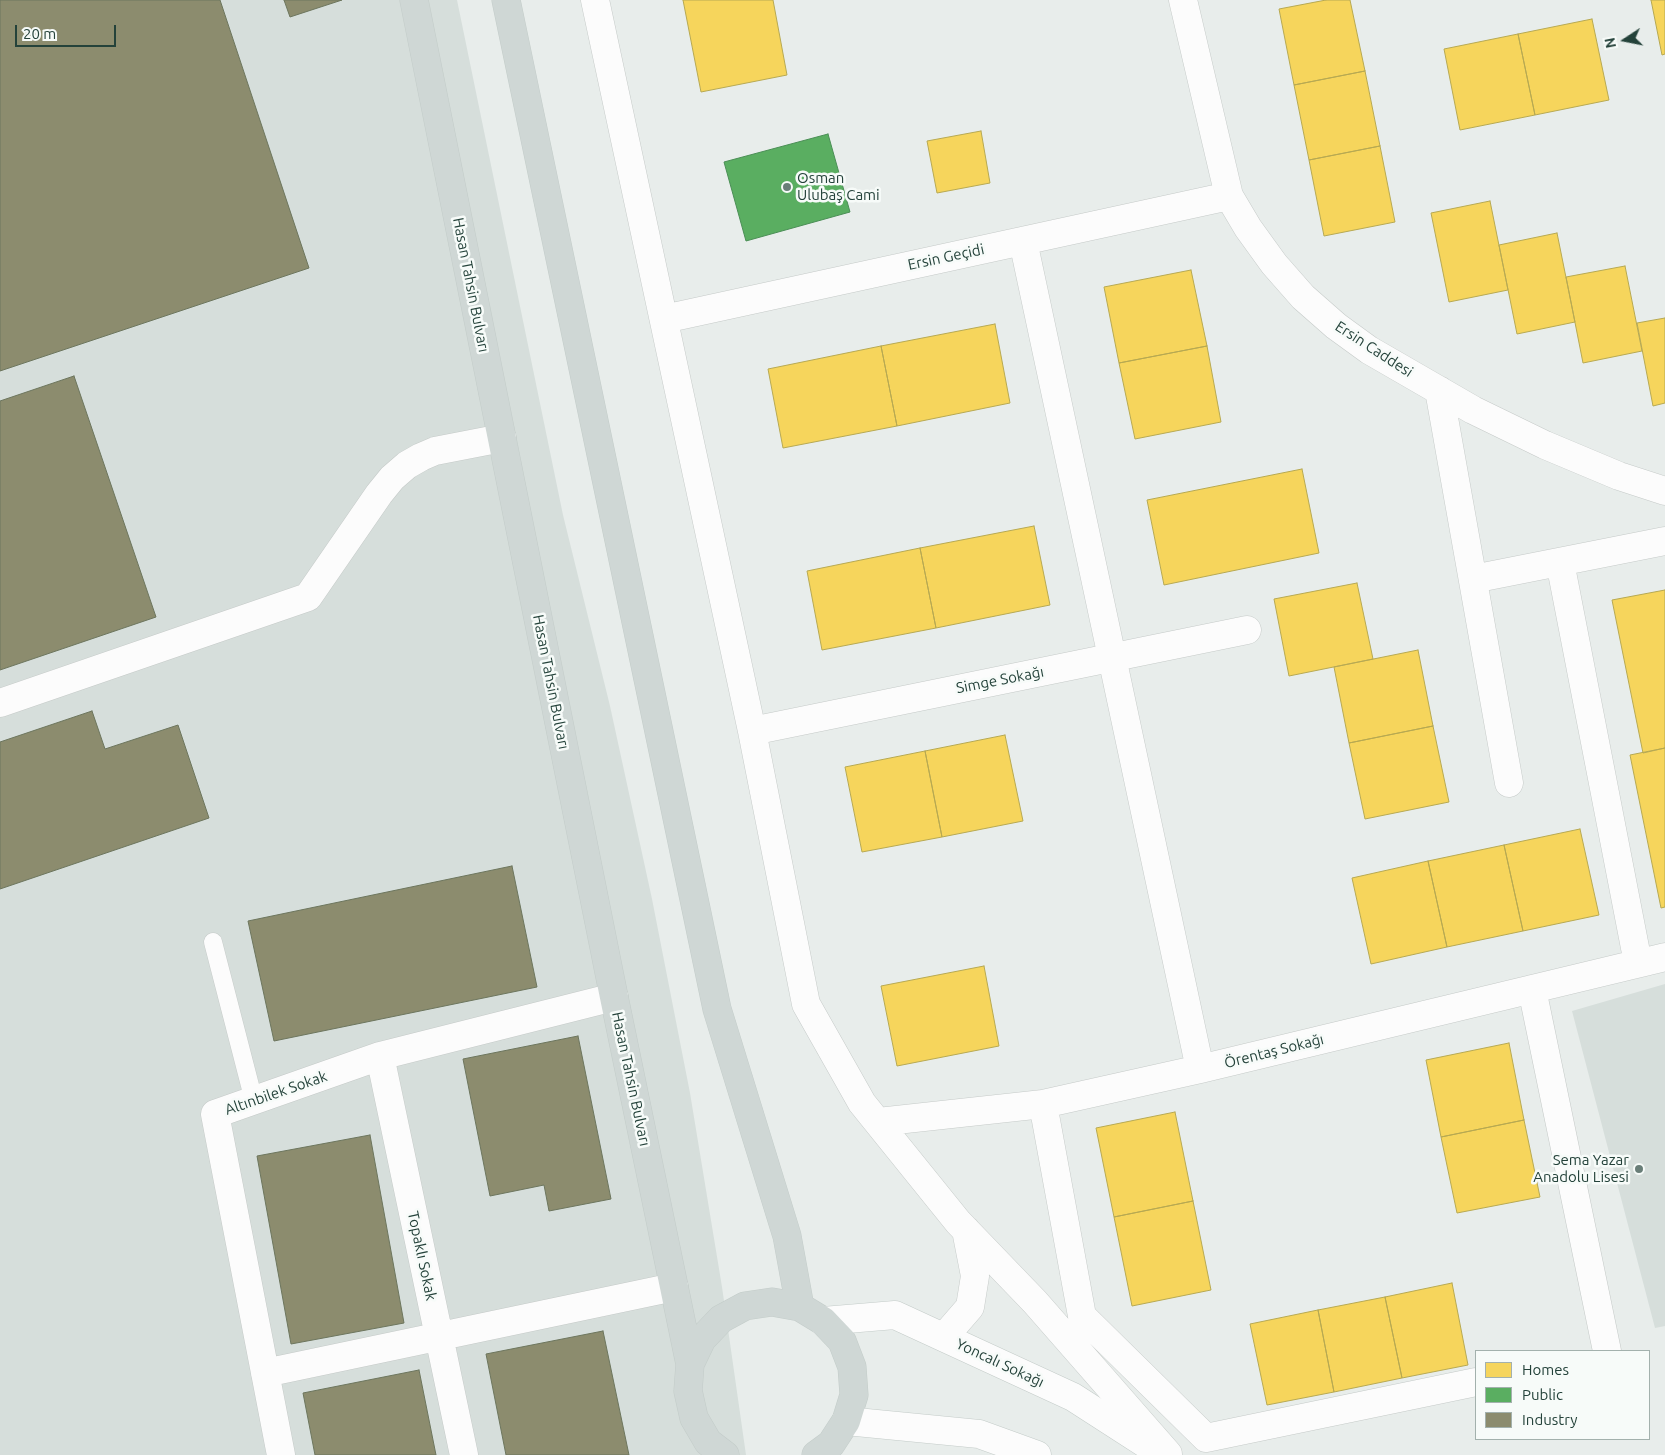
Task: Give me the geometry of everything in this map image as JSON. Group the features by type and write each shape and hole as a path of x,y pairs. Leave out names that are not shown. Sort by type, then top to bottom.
{"main road":[{"name":"Hasan Tahsin Bulvarı","path":"414,0 614,997 690,1364"},
{"path":"506,0 717,1010 787,1236 800,1307"},
{"path":"714,1450 694,1418 688,1391 690,1364 702,1339 721,1318 745,1306 772,1302 800,1307 823,1321 842,1342 852,1367 854,1394 846,1421 827,1451"}],"street":[{"path":"595,0 752,730 806,1004 862,1103 966,1230 1034,1302 1169,1455"},
{"name":"Ersin Caddesi","path":"1183,0 1229,196 1248,228 1274,264 1303,297 1336,326 1369,350 1473,410 1545,445 1620,476 1665,491"},
{"name":"Ersin Geçidi","path":"664,319 1229,196"},
{"path":"1023,241 1200,1069"},
{"path":"1439,390 1509,783"},
{"path":"0,703 308,597 379,494 392,478 407,465 435,451 502,438"},
{"path":"1473,579 1665,541"},
{"path":"1560,562 1638,963"},
{"name":"Simge Sokağı","path":"752,730 1247,630"},
{"name":"Örentaş Sokağı","path":"878,1122 1043,1104 1200,1069 1665,957"},
{"path":"1532,989 1607,1350"},
{"name":"Altınbilek Sokak","path":"281,1455 215,1114 380,1056 614,997"},
{"name":"Topaklı Sokak","path":"380,1056 464,1455"},
{"path":"1043,1104 1082,1316 1206,1438 1475,1382"},
{"path":"944,1337 970,1307 975,1276 966,1230"},
{"path":"265,1373 674,1286"},
{"name":"Yoncalı Sokağı","path":"823,1321 895,1315 1073,1396 1163,1455"},
{"path":"846,1421 979,1434 1037,1455"}],"lane":[{"path":"213,942 254,1101"}],"shaded area":[{"path":"0,0 457,0 563,515 610,706 652,899 690,1093 722,1287 746,1455 0,1455"},
{"name":"Sema Yazar Anadolu Lisesi","path":"1665,984 1665,1326 1655,1328 1572,1011"}],"building: Homes":[{"path":"683,0 773,0 787,75 701,92"},
{"path":"1326,0 1350,0 1365,71 1294,85 1279,9"},
{"path":"1651,0 1665,0 1665,54 1662,55"},
{"path":"1592,19 1609,100 1535,115 1518,34"},
{"path":"1518,34 1535,115 1460,130 1444,49"},
{"path":"1365,71 1380,146 1309,160 1294,85"},
{"path":"981,131 990,183 937,193 927,141"},
{"path":"1380,146 1395,222 1324,236 1309,160"},
{"path":"1490,201 1508,290 1449,302 1431,213"},
{"path":"1557,233 1575,322 1517,334 1499,245"},
{"path":"1625,266 1642,351 1583,363 1566,277"},
{"path":"1191,270 1207,346 1119,363 1104,287"},
{"path":"1665,318 1665,403 1653,406 1637,323"},
{"path":"995,324 1010,403 897,426 881,346"},
{"path":"881,346 897,426 783,448 768,369"},
{"path":"1207,346 1221,422 1135,439 1119,363"},
{"path":"1302,469 1319,553 1164,585 1147,500"},
{"path":"1034,526 1050,605 936,628 920,548"},
{"path":"920,548 936,628 822,650 807,571"},
{"path":"1357,583 1373,659 1289,676 1274,599"},
{"path":"1665,590 1665,748 1643,753 1612,600"},
{"path":"1418,650 1433,726 1349,743 1334,667"},
{"path":"1433,726 1449,802 1365,819 1349,743"},
{"path":"1005,735 1023,821 942,837 925,751"},
{"path":"1665,748 1665,907 1661,908 1630,755"},
{"path":"925,751 942,837 862,852 845,767"},
{"path":"1580,829 1599,915 1523,931 1504,845"},
{"path":"1504,845 1523,931 1447,947 1428,861"},
{"path":"1428,861 1447,947 1371,964 1352,878"},
{"path":"984,966 999,1046 897,1066 881,986"},
{"path":"1509,1043 1524,1120 1441,1137 1426,1060"},
{"path":"1175,1112 1193,1201 1114,1217 1096,1128"},
{"path":"1524,1120 1540,1197 1457,1213 1441,1137"},
{"path":"1193,1201 1211,1290 1132,1306 1114,1217"},
{"path":"1452,1283 1468,1365 1402,1378 1385,1297"},
{"path":"1385,1297 1402,1378 1334,1392 1318,1310"},
{"path":"1318,1310 1334,1392 1267,1405 1250,1324"}],"building: Public":[{"name":"Osman Ulubaş Cami","path":"828,134 850,212 746,241 724,162"}],"building: Industry":[{"path":"0,0 220,0 309,268 0,371"},
{"path":"284,0 342,0 290,17"},
{"path":"74,376 156,617 0,670 0,401"},
{"path":"92,711 105,749 178,725 209,818 0,889 0,742"},
{"path":"512,866 537,987 274,1041 248,921"},
{"path":"578,1036 611,1199 549,1211 544,1185 490,1196 463,1059"},
{"path":"370,1135 404,1323 291,1344 257,1156"},
{"path":"603,1331 629,1455 506,1455 486,1354"},
{"path":"419,1370 436,1455 315,1455 303,1393"}],"place":[{"name":"Osman Ulubaş Cami","path":"787,187"},
{"name":"Sema Yazar Anadolu Lisesi","path":"1639,1169"}]}
